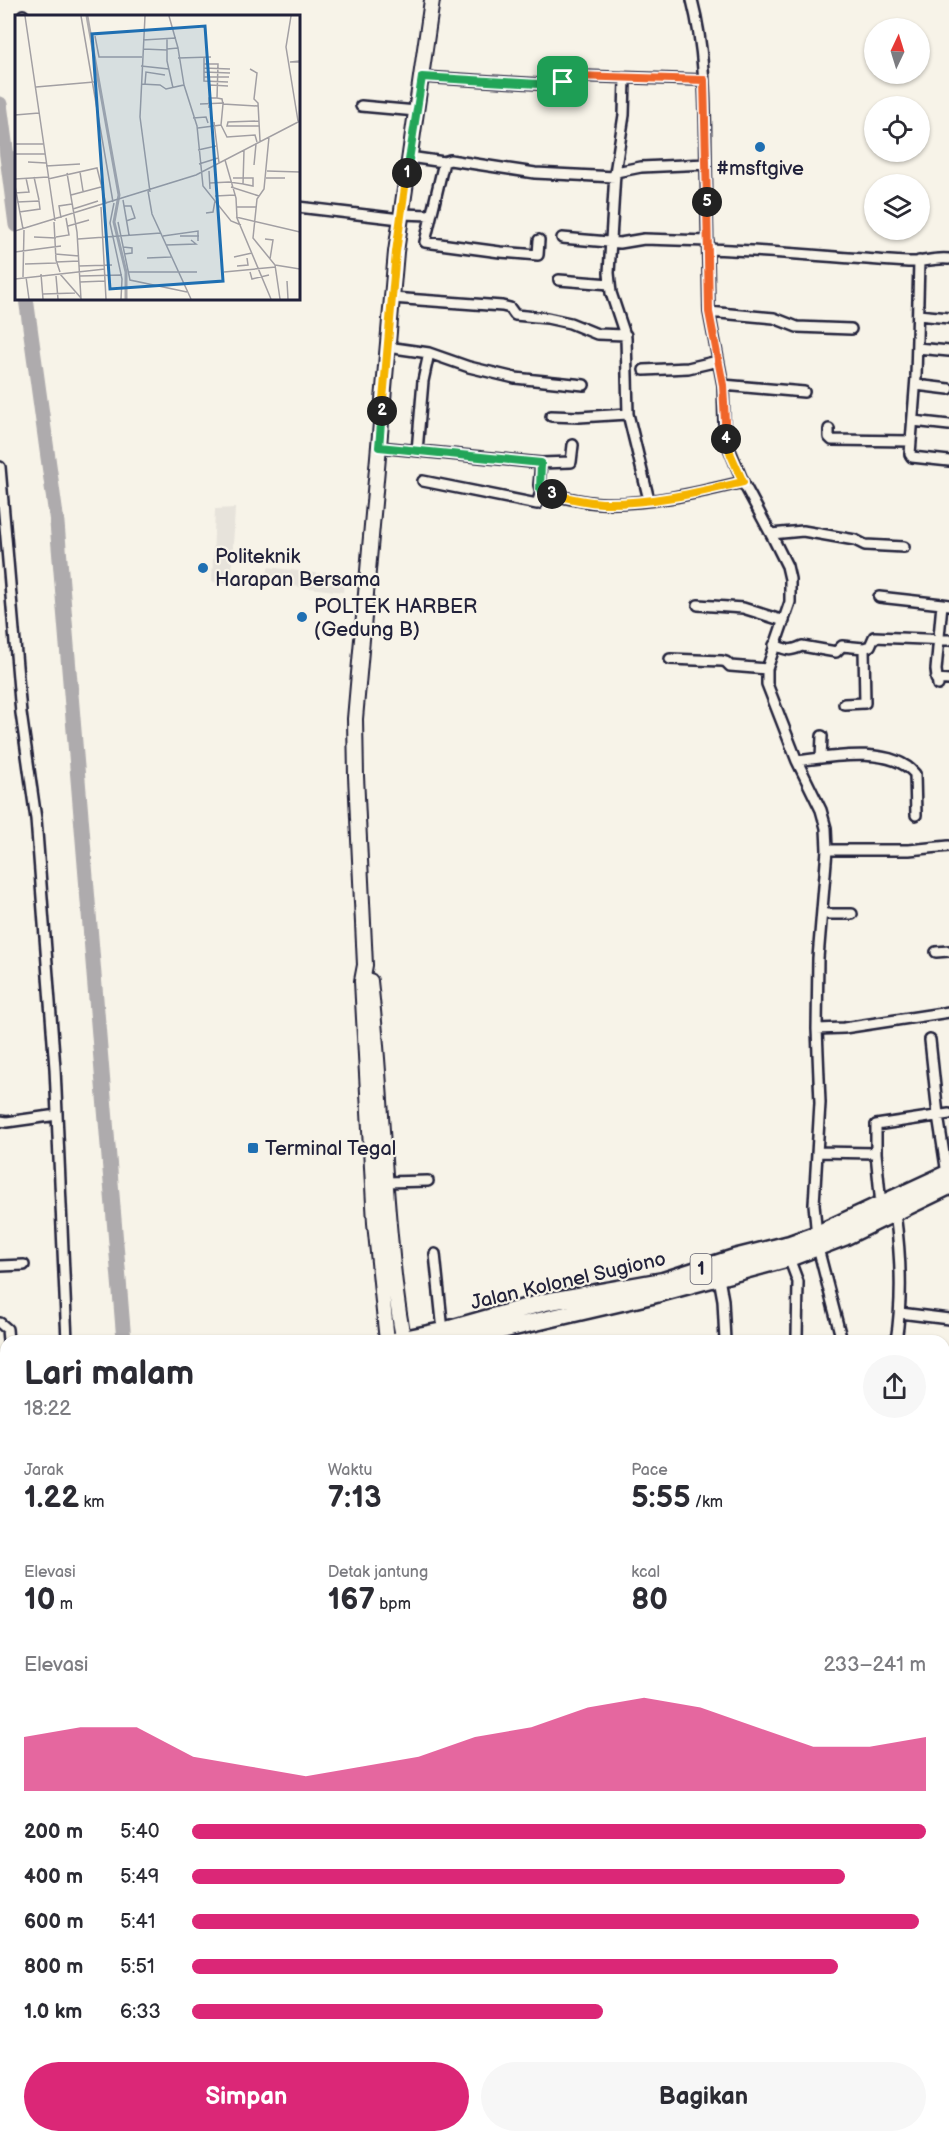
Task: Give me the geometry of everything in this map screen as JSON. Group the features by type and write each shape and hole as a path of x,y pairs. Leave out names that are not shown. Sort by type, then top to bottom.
{"highway":[{"name":"1","path":"471,1335 720,1278 789,1258 948,1178"},
{"name":"Jalan Kolonel Sugiono","path":"465,1335 545,1302 663,1281 817,1242"}],"main road":[{"path":"396,1335 384,1245 362,981 365,965 355,719 379,447 394,348 392,298 400,217 432,0"},
{"path":"365,965 370,980 375,1025 385,1182 384,1245"}],"street":[{"path":"692,0 698,23 704,80 709,312 723,385 727,443 743,482 787,566 790,579 790,602 767,669 768,684 775,707 797,761 821,810 826,828 827,850 818,958 817,1029 820,1103 814,1204 817,1242 840,1335"},
{"path":"422,77 555,85 576,76 704,80"},
{"path":"625,79 624,116 610,242 610,284 626,335 628,414 649,500"},
{"path":"361,106 416,111"},
{"path":"409,157 444,162 450,160 535,173 616,175 641,166 706,164"},
{"path":"444,162 424,239 426,243 538,255 539,240"},
{"path":"300,207 400,217 430,215"},
{"path":"562,238 620,243 644,239 909,262 933,258 949,259"},
{"path":"919,261 916,385 910,454 912,457 949,461"},
{"path":"559,280 610,284"},
{"path":"392,298 502,306 510,308 515,315 570,323 597,334 626,335"},
{"path":"709,312 774,318 796,327 851,329"},
{"path":"918,315 949,318"},
{"path":"394,348 429,353 468,367 515,378 584,385"},
{"path":"917,348 949,351"},
{"path":"417,452 423,381 429,353"},
{"path":"644,370 688,368 718,362"},
{"path":"723,385 804,392"},
{"path":"916,385 949,389"},
{"path":"551,416 628,414"},
{"path":"913,421 949,424"},
{"path":"830,429 829,437 832,440 911,441"},
{"path":"379,447 541,463 571,462 573,446"},
{"path":"423,481 537,504 541,492 539,485 541,463"},
{"path":"0,467 21,713 36,819 55,1068 67,1335"},
{"path":"541,492 602,503 684,495 743,482"},
{"path":"771,534 803,531 841,536 865,545 904,547"},
{"path":"879,597 946,604 944,640 937,682 949,680"},
{"path":"698,605 743,608 784,621"},
{"path":"774,645 791,650 802,646 836,652 839,646 864,648 870,646 874,637 944,640"},
{"path":"844,704 865,703 864,648"},
{"path":"670,659 722,661 730,666 767,669"},
{"path":"821,758 822,736"},
{"path":"797,761 879,756 906,765 915,774 916,815"},
{"path":"827,850 909,850 949,846"},
{"path":"822,914 852,914"},
{"path":"936,952 949,951"},
{"path":"817,1029 844,1028 949,1012"},
{"path":"930,1040 948,1178"},
{"path":"897,1335 902,1279 876,1154 876,1125 949,1114"},
{"path":"0,1120 7,1122 57,1115"},
{"path":"818,1152 876,1154"},
{"path":"385,1182 428,1181"},
{"path":"435,1254 457,1335"},
{"path":"789,1258 798,1282 797,1335"},
{"path":"0,1266 24,1265"},
{"path":"720,1278 725,1335"},
{"path":"900,1313 949,1319"},
{"path":"0,1323 7,1329 8,1335"}],"shaded area":[{"path":"235,508 231,584 212,582 215,509"},
{"path":"268,567 345,577 343,592 268,583"}],"waterway":[{"path":"0,104 15,217"},
{"path":"26,300 57,523 124,1335"}],"place":[{"name":"#msftgive","path":"760,147"},
{"name":"Politeknik Harapan Bersama","path":"203,568"},
{"name":"POLTEK HARBER (Gedung B)","path":"302,617"},
{"name":"Terminal Tegal","path":"253,1148"}],"route":[{"path":"576,76 704,80 709,312 723,385 727,443 743,482 684,495 602,503 541,492 539,485 541,463 379,447 396,252 422,77 555,85 563,82 576,76"}]}
